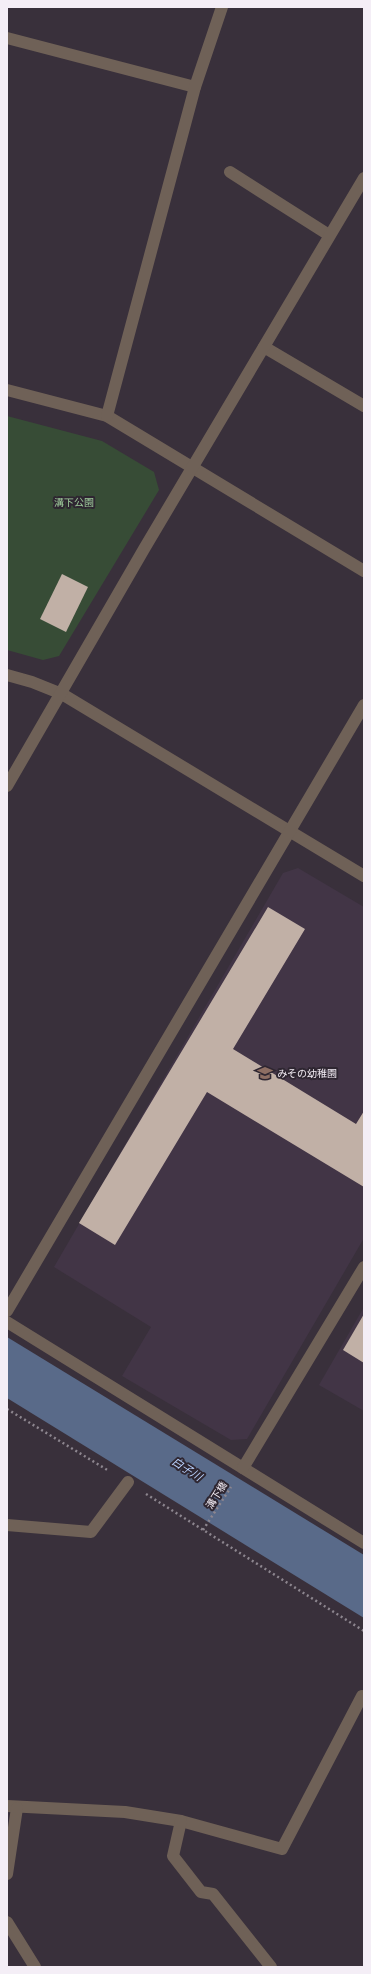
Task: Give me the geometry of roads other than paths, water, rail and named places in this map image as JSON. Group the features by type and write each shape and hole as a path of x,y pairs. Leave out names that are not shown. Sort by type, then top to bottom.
{"street":[{"path":"107,416 194,87 222,7"},
{"path":"7,38 194,87"},
{"path":"230,172 329,236"},
{"path":"7,786 62,694 144,549 364,178"},
{"path":"264,347 364,406"},
{"path":"7,390 107,416 364,571"},
{"path":"7,675 32,682 62,694 291,830 364,876"},
{"path":"7,1311 364,705"},
{"path":"243,1468 364,1267"},
{"path":"7,1322 364,1543"},
{"path":"7,1525 91,1532 128,1482"},
{"path":"7,1874 12,1807 125,1812 181,1821 282,1849 362,1696"},
{"path":"181,1821 173,1856 201,1892 213,1894 271,1967"},
{"path":"7,1922 35,1967"}],"water":[{"name":"白子川","path":"7,1337 364,1555 364,1618 7,1398"}],"place":[{"name":"みその幼稚園","path":"265,1073"}],"park label":[{"name":"溝下公園","path":"74,502"}]}
